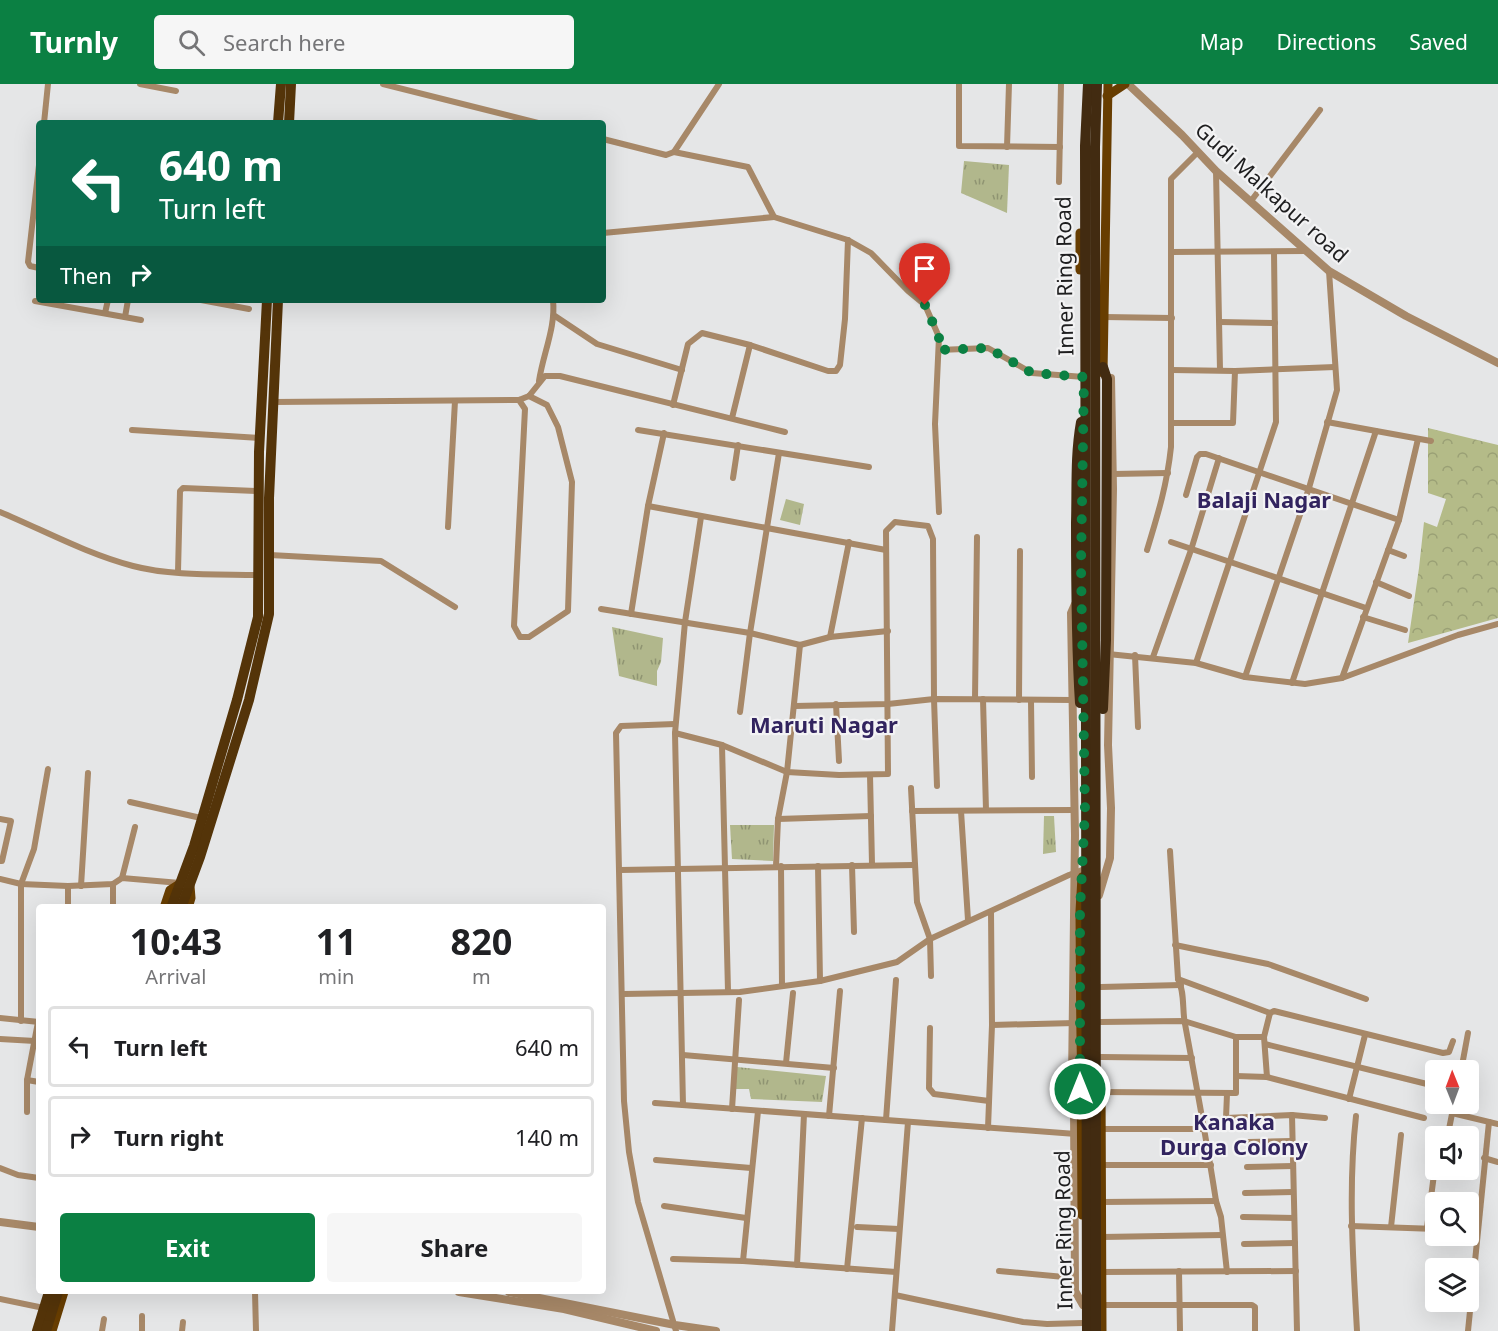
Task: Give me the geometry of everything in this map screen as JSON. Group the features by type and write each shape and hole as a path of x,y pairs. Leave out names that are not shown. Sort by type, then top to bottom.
{"highway":[{"path":"278,120 281,84"},
{"path":"289,120 291,84"},
{"path":"1086,84 1096,1331"},
{"path":"1083,1329 1092,829 1097,84"},
{"path":"182,904 201,818 258,617 260,438 267,303"},
{"path":"173,904 185,883 256,678 269,614 269,498 278,303"},
{"path":"1092,829 1106,640 1107,379 1103,364"},
{"path":"1084,401 1077,451 1077,652 1092,829"},
{"path":"37,1331 43,1297"},
{"path":"46,1331 59,1297"}],"main road":[{"name":"Inner Ring Road","path":"1083,1329 1077,1134 1077,1023 1080,1007 1078,872 1085,810 1082,585 1084,377 1080,252 1082,105 1086,84"},
{"name":"Inner Ring Road","path":"1102,1331 1098,745 1106,654 1103,364 1108,84"},
{"path":"1107,96 1126,84"},
{"path":"165,904 170,890 185,883 191,898 189,904"},
{"path":"1080,1007 1101,1006"},
{"path":"32,1331 43,1297 59,1297 52,1331"}],"street":[{"path":"44,120 48,84"},
{"path":"140,84 164,86 176,91"},
{"path":"383,84 526,120"},
{"path":"674,152 719,84"},
{"path":"959,84 959,146 1060,147"},
{"path":"1007,147 1009,84"},
{"path":"1059,182 1061,84"},
{"name":"Gudi Malkapur road","path":"1126,84 1216,171 1329,271 1406,316 1498,363"},
{"path":"1251,201 1320,110"},
{"path":"606,140 666,155 674,152 748,167 774,217"},
{"path":"1147,550 1162,506 1168,473 1172,370 1171,179 1198,152"},
{"path":"1216,171 1220,370"},
{"path":"36,205 28,262 30,266 36,267"},
{"path":"606,233 774,217 848,240 871,254 925,305 939,337 935,424 939,512"},
{"path":"673,405 688,344 702,333 750,345 828,371 836,371 840,365 845,319 848,240"},
{"path":"1171,252 1306,251"},
{"path":"1196,663 1276,422 1274,252"},
{"path":"1245,677 1309,488 1337,390 1329,271"},
{"path":"47,303 141,320"},
{"path":"105,313 107,303"},
{"path":"124,317 127,303"},
{"path":"217,303 249,309"},
{"path":"539,382 555,316 553,303"},
{"path":"555,316 597,345 681,369"},
{"path":"1104,317 1172,318"},
{"path":"1220,322 1275,323"},
{"path":"732,418 750,345"},
{"path":"939,350 988,348 1032,373 1084,377"},
{"path":"1099,894 1110,858 1111,808 1106,654 1113,474 1112,381 1108,368 1103,364"},
{"path":"1172,370 1335,368"},
{"path":"1171,423 1233,423 1235,371"},
{"path":"274,402 519,400 529,396 545,376 560,376 785,432"},
{"path":"519,400 525,409 514,627 520,637 529,637 568,611 572,482 558,427 546,405 529,396"},
{"path":"448,527 454,401"},
{"path":"1327,422 1431,441"},
{"path":"132,430 260,438"},
{"path":"638,430 869,467"},
{"path":"1292,683 1376,431"},
{"path":"632,614 648,506 664,433"},
{"path":"1342,678 1399,520 1418,439"},
{"path":"733,478 738,446"},
{"path":"740,712 750,633 779,453"},
{"path":"1186,495 1197,457 1206,453 1399,520"},
{"path":"1154,657 1220,458"},
{"path":"1113,474 1168,473"},
{"path":"178,572 180,491 183,488 259,491"},
{"path":"648,506 886,550"},
{"path":"0,512 134,567 178,572 258,575"},
{"path":"683,1105 675,724 685,622 701,517"},
{"path":"675,733 722,745 787,772 888,774 886,531 895,522 928,526 933,539 937,786"},
{"path":"975,699 977,537"},
{"path":"830,637 849,542"},
{"path":"1171,542 1366,608"},
{"path":"1388,550 1404,556"},
{"path":"1018,700 1020,551"},
{"path":"270,555 381,561 455,607"},
{"path":"1376,582 1408,596"},
{"path":"992,1025 1077,1023 1078,872 1071,614 1082,585"},
{"path":"601,609 750,633 800,645 830,637 888,630"},
{"path":"1363,617 1405,630"},
{"path":"1106,654 1135,655 1196,663 1245,677 1305,684 1342,678 1458,634 1498,624"},
{"path":"782,986 778,819 787,772 800,645"},
{"path":"1135,655 1138,727"},
{"path":"795,706 888,704 934,699 1073,700"},
{"path":"983,699 986,810"},
{"path":"1031,700 1032,777"},
{"path":"836,704 839,761"},
{"path":"675,724 621,726 616,733 624,1101 629,1152 638,1202 676,1328"},
{"path":"722,745 728,991"},
{"path":"1098,745 1108,745"},
{"path":"21,1022 21,884 34,849 48,769"},
{"path":"81,886 88,773"},
{"path":"870,775 872,864"},
{"path":"911,788 917,902 930,939 931,976"},
{"path":"130,802 201,818"},
{"path":"912,811 1075,810"},
{"path":"961,811 968,920"},
{"path":"778,819 871,816"},
{"path":"0,819 11,821 1,863"},
{"path":"122,878 135,827"},
{"path":"1170,851 1175,945 1184,1021 1199,1093 1216,1201 1221,1217 1227,1272"},
{"path":"852,865 854,932"},
{"path":"620,870 914,865"},
{"path":"818,866 820,981"},
{"path":"623,994 740,992 820,981 897,962 930,939 968,920 991,912 1078,872"},
{"path":"0,879 21,884 68,886 113,884 122,878 185,883"},
{"path":"113,884 113,904"},
{"path":"68,886 68,904"},
{"path":"988,1128 992,1025 991,912"},
{"path":"1175,945 1268,964 1366,999"},
{"path":"886,1120 896,980"},
{"path":"1101,987 1179,982 1270,1013 1274,1011 1443,1053 1449,1052 1453,1041"},
{"path":"829,1116 840,991"},
{"path":"786,1063 793,993"},
{"path":"732,1109 739,1000"},
{"path":"1267,1077 1265,1040 1270,1013"},
{"path":"0,1018 36,1022"},
{"path":"1101,1022 1184,1021 1236,1037 1265,1040 1357,1067 1425,1083"},
{"path":"930,1028 929,1088 934,1094 989,1101"},
{"path":"27,1112 27,1080 36,1033"},
{"path":"1463,1060 1468,1033"},
{"path":"1349,1099 1365,1035"},
{"path":"1101,1092 1236,1093 1236,1037"},
{"path":"0,1039 34,1041"},
{"path":"683,1054 834,1068"},
{"path":"1101,1058 1192,1058"},
{"path":"1236,1076 1267,1077 1424,1118"},
{"path":"27,1080 36,1082"},
{"path":"1227,1094 1226,1118 1292,1115 1325,1118"},
{"path":"655,1103 1077,1134 1075,1291 1083,1305"},
{"path":"742,1261 758,1111"},
{"path":"797,1265 804,1114"},
{"path":"1456,1114 1498,1124"},
{"path":"1292,1115 1297,1331"},
{"path":"1356,1116 1351,1154 1357,1331"},
{"path":"847,1269 862,1118"},
{"path":"892,1331 908,1122"},
{"path":"1479,1220 1489,1122"},
{"path":"1101,1129 1204,1129"},
{"path":"1391,1227 1401,1135"},
{"path":"1248,1142 1292,1141"},
{"path":"1485,1158 1498,1162"},
{"path":"656,1160 751,1168"},
{"path":"1101,1165 1211,1165"},
{"path":"1247,1167 1293,1166"},
{"path":"0,1168 18,1175 36,1178"},
{"path":"1245,1193 1293,1192"},
{"path":"1102,1202 1216,1201"},
{"path":"664,1206 746,1218"},
{"path":"1243,1217 1294,1218"},
{"path":"0,1222 36,1227"},
{"path":"1352,1226 1425,1228"},
{"path":"857,1227 899,1229"},
{"path":"1102,1238 1222,1235"},
{"path":"1244,1244 1295,1244"},
{"path":"1468,1331 1476,1246"},
{"path":"673,1259 742,1261 896,1272"},
{"path":"999,1271 1075,1278"},
{"path":"1179,1271 1180,1331"},
{"path":"1102,1272 1296,1271"},
{"path":"255,1294 256,1331"},
{"path":"471,1294 564,1309 656,1331"},
{"path":"518,1294 676,1328 716,1331"},
{"path":"895,1295 1023,1322 1083,1329"},
{"path":"0,1299 43,1297"},
{"path":"1102,1305 1252,1305 1255,1307 1255,1331"},
{"path":"142,1316 142,1331"},
{"path":"102,1331 104,1319"},
{"path":"182,1331 183,1322"}],"green space":[{"path":"964,161 1009,165 1007,213 961,193"},
{"path":"1428,428 1498,445 1498,618 1408,643 1424,522 1437,527 1446,499 1428,493"},
{"path":"786,499 804,504 800,525 780,520"},
{"path":"612,627 663,638 661,662 657,671 657,686 619,676"},
{"path":"1044,816 1054,816 1056,852 1043,854"},
{"path":"730,825 774,825 773,861 732,859"},
{"path":"737,1067 826,1076 822,1102 751,1099 749,1089 735,1089"}],"district":[{"name":"Balaji Nagar","path":"1264,499"},
{"name":"Maruti Nagar","path":"824,724"},
{"name":"Kanaka Durga Colony","path":"1234,1134"}],"route":[{"path":"925,305 939,337 939,350 988,348 1032,373 1084,377 1081,566 1085,810 1080,911 1080,1089"}]}
